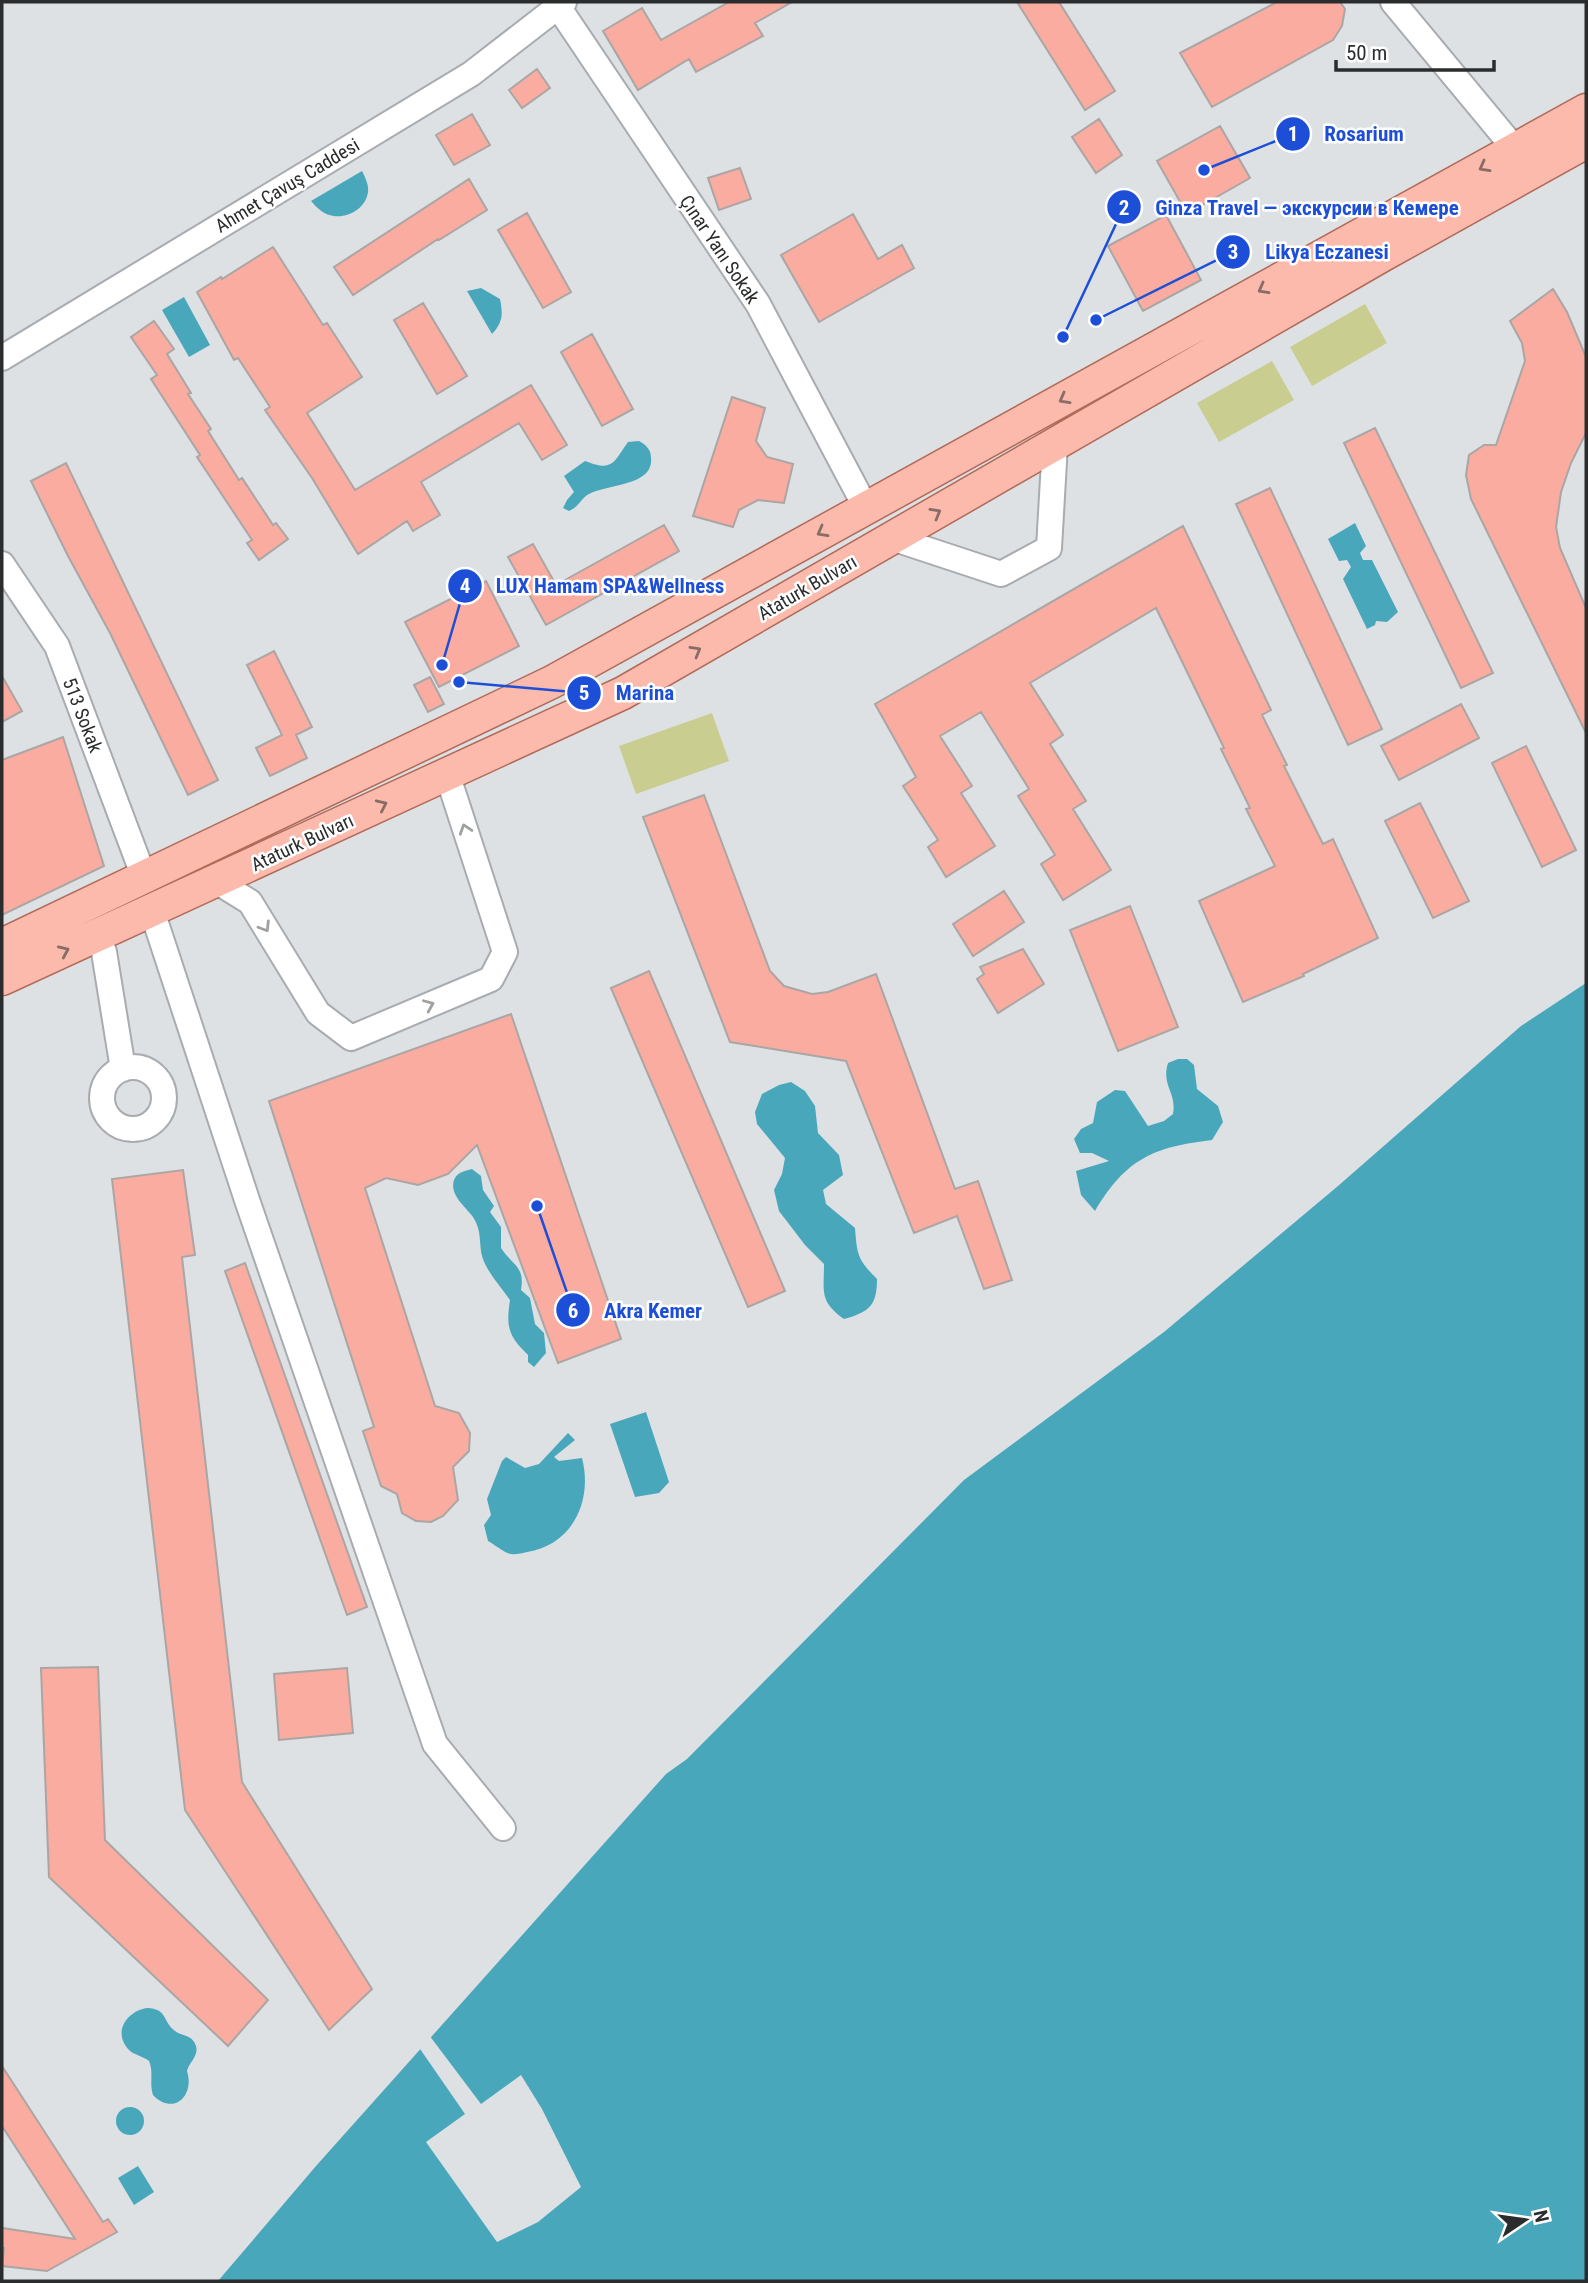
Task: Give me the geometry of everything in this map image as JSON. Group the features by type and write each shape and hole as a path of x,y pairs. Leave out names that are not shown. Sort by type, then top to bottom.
{"main road":[{"name":"Ataturk Bulvarı","path":"2,945 551,682 1586,110"},
{"name":"Ataturk Bulvarı","path":"2,979 623,693 1383,255 1586,142"}],"street":[{"path":"1393,2 1515,149"},
{"name":"Ahmet Çavuş Caddesi","path":"2,358 471,74 559,3"},
{"name":"Çınar Yanı Sokak","path":"559,3 758,304 866,508"},
{"path":"892,537 1001,573 1049,548 1055,444"},
{"name":"513 Sokak","path":"2,564 57,646 144,877"},
{"path":"216,881 250,902 318,1013 351,1038 491,979 505,952 451,786 450,773"},
{"path":"152,911 248,1203 435,1744 503,1828"},
{"path":"98,936 104,952 123,1069"}],"green space":[{"path":"1365,304 1387,343 1312,386 1290,347"},
{"path":"1272,361 1294,400 1219,442 1197,403"},
{"path":"712,713 729,761 636,794 619,746"}],"water":[{"path":"362,171 368,192 364,203 356,211 340,216 330,215 321,211 311,201"},
{"path":"481,288 500,299 501,318 492,334 467,291"},
{"path":"184,297 210,345 189,357 162,310"},
{"path":"639,441 648,448 651,455 650,467 645,474 628,483 589,494 569,511 563,508 574,492 564,476 585,461 607,465 619,455 628,442"},
{"path":"1355,523 1366,546 1360,553 1363,560 1372,560 1398,612 1387,622 1376,621 1375,625 1367,629 1343,579 1351,567 1347,560 1339,561 1328,539"},
{"path":"1586,983 1586,2281 218,2281 316,2166 666,1774 687,1759 964,1480 1164,1332 1338,1186 1521,1026"},
{"path":"1187,1059 1194,1065 1197,1089 1218,1106 1223,1122 1212,1140 1157,1152 1130,1168 1118,1179 1095,1211 1081,1195 1076,1171 1109,1161 1092,1153 1080,1153 1074,1139 1081,1129 1093,1123 1097,1102 1115,1090 1125,1091 1148,1126 1164,1121 1173,1114 1174,1106 1166,1071 1168,1063"},
{"path":"791,1082 805,1091 815,1106 818,1133 839,1155 843,1175 823,1190 826,1204 855,1228 860,1256 877,1279 875,1296 870,1306 860,1314 844,1319 827,1301 824,1264 805,1245 779,1211 774,1190 782,1174 785,1158 757,1124 755,1112 762,1094"},
{"path":"472,1169 481,1176 483,1190 494,1206 490,1212 501,1227 501,1248 520,1271 521,1290 530,1298 535,1324 544,1333 546,1353 534,1367 512,1336 508,1317 510,1300 485,1264 476,1223 454,1191 457,1175"},
{"path":"646,1412 669,1482 659,1493 635,1497 610,1424"},
{"path":"568,1433 575,1440 554,1457 559,1461 582,1458 585,1489 576,1518 557,1540 543,1548 517,1554 505,1552 488,1541 484,1525 491,1515 487,1499 502,1461 506,1457 525,1468 539,1464"},
{"path":"147,2008 162,2013 171,2027 190,2038 196,2046 196,2053 187,2071 188,2088 185,2095 175,2103 168,2104 153,2095 149,2061 133,2053 124,2043 124,2023 133,2013"},
{"path":"130,2107 140,2111 144,2121 140,2131 130,2135 120,2131 116,2121 120,2111"},
{"path":"138,2166 154,2192 134,2205 118,2178"}],"pier":[{"path":"429,2035 481,2104 521,2075 542,2109 581,2187 538,2222 497,2242 426,2142 465,2114 418,2046"}],"building":[{"path":"729,2 792,2 755,23 763,36 696,72 689,59 638,90 603,31 642,8 661,40"},
{"path":"1017,2 1059,2 1115,91 1085,110"},
{"path":"1277,2 1340,2 1345,9 1342,26 1333,40 1212,107 1180,53"},
{"path":"537,69 550,88 522,108 509,90"},
{"path":"472,114 490,145 454,165 436,135"},
{"path":"1099,119 1122,155 1096,173 1072,137"},
{"path":"1220,126 1250,178 1187,214 1157,161"},
{"path":"740,168 751,199 719,210 708,178"},
{"path":"469,179 487,210 353,295 334,267"},
{"path":"527,213 571,292 543,308 498,230"},
{"path":"853,214 878,259 902,245 914,268 819,322 781,255"},
{"path":"1166,215 1201,280 1143,311 1108,246"},
{"path":"273,247 323,325 327,323 362,377 307,413 355,490 531,385 567,445 542,460 519,423 421,482 440,515 413,531 407,521 358,554 312,478 265,410 270,407 238,358 234,360 197,292"},
{"path":"1553,289 1567,312 1586,357 1586,433 1571,463 1561,492 1556,527 1560,548 1586,608 1586,733 1471,499 1466,475 1469,455 1484,445 1496,445 1525,361 1522,343 1510,321"},
{"path":"423,303 467,376 437,394 394,320"},
{"path":"154,321 174,349 167,354 191,393 188,394 211,429 208,431 239,480 242,478 273,525 276,523 288,539 259,560 247,543 252,540 197,457 200,455 151,379 157,375 131,337"},
{"path":"592,334 633,409 602,426 561,352"},
{"path":"732,397 765,408 756,441 767,457 793,464 784,503 758,500 739,510 733,527 693,516"},
{"path":"1375,428 1493,673 1461,688 1344,443"},
{"path":"66,463 218,780 188,795 110,633 31,481"},
{"path":"1270,488 1382,729 1348,745 1236,504"},
{"path":"664,525 679,551 546,625 508,557 533,544 556,585"},
{"path":"1183,526 1271,710 1262,715 1287,765 1284,766 1323,844 1333,839 1378,938 1303,974 1304,976 1243,1002 1199,901 1275,866 1246,809 1250,808 1221,749 1224,748 1156,608 1030,683 1063,735 1050,744 1086,801 1073,809 1111,870 1063,900 1041,864 1055,855 1018,796 1029,789 981,712 940,736 972,786 961,793 995,846 946,877 928,847 938,840 903,786 916,777 875,704"},
{"path":"486,581 519,646 439,687 405,622"},
{"path":"274,651 312,727 296,735 307,758 270,776 256,748 282,735 247,665"},
{"path":"2,676 22,711 2,722"},
{"path":"430,677 444,704 428,712 414,685"},
{"path":"1461,704 1479,738 1399,780 1381,746"},
{"path":"63,737 104,866 2,915 2,760"},
{"path":"1526,746 1576,850 1542,867 1492,763"},
{"path":"704,795 770,971 784,986 812,994 828,992 876,974 955,1189 978,1181 1012,1280 984,1289 957,1216 914,1233 846,1061 730,1042 643,817"},
{"path":"1420,803 1469,901 1433,918 1385,821"},
{"path":"1004,891 1024,922 973,956 953,924"},
{"path":"1130,906 1178,1027 1118,1051 1070,930"},
{"path":"1023,949 1044,984 998,1013 977,979 984,974 980,967"},
{"path":"649,971 785,1291 748,1307 611,988"},
{"path":"511,1014 621,1339 558,1363 477,1145 448,1174 418,1185 386,1178 365,1188 435,1406 459,1413 470,1433 469,1451 453,1467 458,1500 443,1516 431,1522 416,1521 402,1513 397,1494 381,1486 363,1431 374,1427 269,1101"},
{"path":"183,1170 195,1255 182,1257 242,1782 372,1989 329,2030 185,1810 112,1179"},
{"path":"245,1263 367,1607 347,1615 225,1271"},
{"path":"98,1667 105,1840 268,2000 228,2046 49,1877 41,1668"},
{"path":"347,1668 353,1733 279,1740 274,1674"},
{"path":"2,2066 103,2222 108,2219 117,2232 47,2271 2,2266 2,2228 75,2239 2,2126"}],"place":[{"name":"Rosarium","path":"1204,170"},
{"name":"Likya Eczanesi","path":"1096,320"},
{"name":"Ginza Travel — экскурсии в Кемере","path":"1063,337"},
{"name":"LUX Hamam SPA&Wellness","path":"442,665"},
{"name":"Marina","path":"459,682"},
{"name":"Akra Kemer","path":"537,1206"}]}
